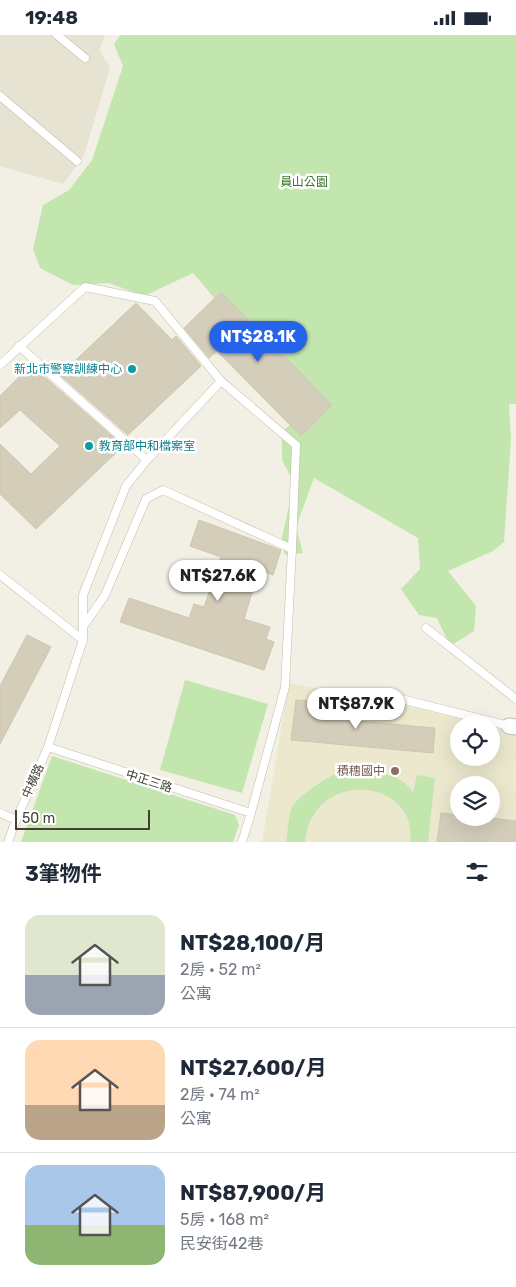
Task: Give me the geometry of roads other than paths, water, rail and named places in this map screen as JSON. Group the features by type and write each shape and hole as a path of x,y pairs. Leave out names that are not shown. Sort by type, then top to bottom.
{"lane":[{"path":"57,35 85,58"},
{"path":"0,96 77,161"},
{"path":"0,365 85,287 155,301 221,381 296,445 285,687 242,842"},
{"path":"19,346 147,461"},
{"name":"中橫路","path":"8,842 48,747 83,640 83,595 126,486 221,381"},
{"path":"83,627 105,595 146,499 163,490 292,549"},
{"path":"0,575 83,640"},
{"path":"426,628 516,699"},
{"path":"382,694 512,727"},
{"name":"中正三路","path":"48,747 251,813"},
{"path":"0,813 16,820"}],"place":[{"name":"新北市警察訓練中心","path":"132,369"},
{"name":"教育部中和檔案室","path":"89,446"},
{"name":"積穗國中","path":"395,771"}],"park label":[{"name":"員山公園","path":"304,182"}]}
